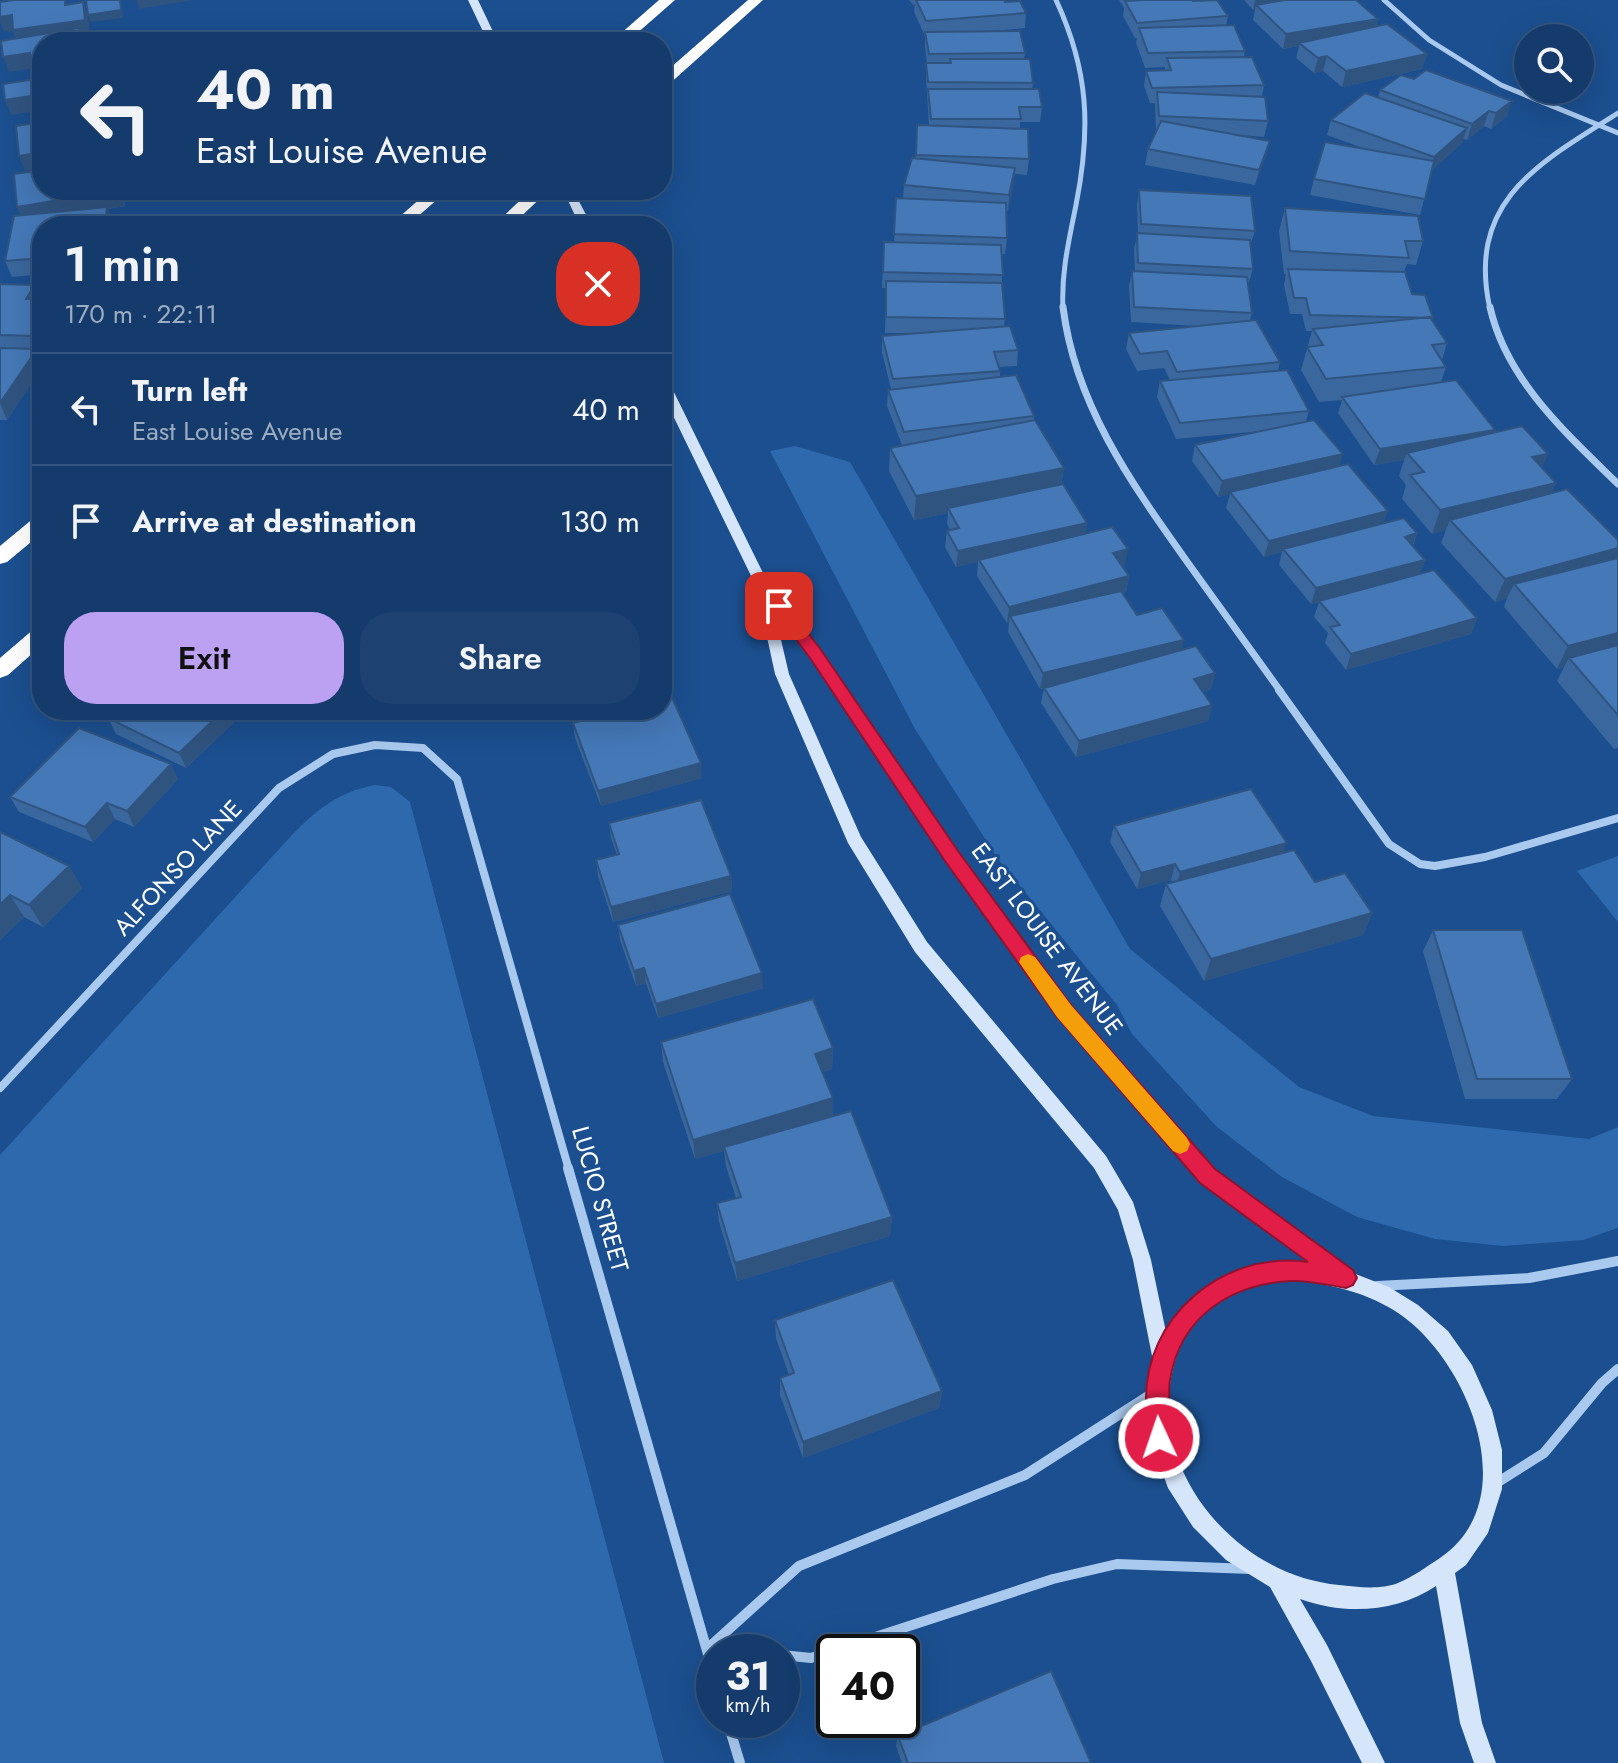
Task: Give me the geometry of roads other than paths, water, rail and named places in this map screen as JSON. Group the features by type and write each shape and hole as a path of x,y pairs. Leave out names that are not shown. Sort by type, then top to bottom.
{"highway":[{"path":"630,32 668,0"},
{"path":"672,74 756,0"},
{"path":"409,216 428,200"},
{"path":"512,216 530,200"},
{"path":"0,557 32,530"},
{"path":"0,670 32,642"}],"street":[{"path":"473,0 488,32"},
{"path":"1056,0 1076,48 1086,85 1089,132 1063,264 1063,309 1073,358 1092,409 1117,460 1152,512 1389,844 1422,866 1454,864 1490,856 1618,818"},
{"path":"1384,0 1429,40 1501,85 1618,133"},
{"path":"1618,113 1531,172 1508,194 1487,241 1484,273 1495,327 1511,362 1532,393 1567,433 1618,484"},
{"name":"EAST LOUISE AVENUE","path":"672,401 761,583 816,654 951,856 1064,1011 1207,1176 1346,1278"},
{"name":"EAST LOUISE AVENUE","path":"761,583 782,674 854,839 921,947 1100,1162 1126,1208 1142,1260 1162,1363"},
{"name":"ALFONSO LANE","path":"0,1088 279,788 333,754 375,745 423,748"},
{"name":"LUCIO STREET","path":"423,748 457,779 703,1634"},
{"path":"1370,1287 1548,1276 1586,1271 1618,1261"},
{"name":"EAST LOUISE AVENUE","path":"1293,1270 1346,1278 1370,1287 1413,1312 1449,1347 1463,1369 1476,1390 1492,1437 1494,1484 1478,1534 1444,1572 1394,1596 1337,1599 1278,1582 1254,1569 1211,1533 1178,1487 1159,1438 1157,1390 1162,1363 1177,1326 1202,1301 1244,1277 1293,1270"},
{"path":"1494,1484 1544,1453 1602,1383 1618,1369"},
{"path":"724,1634 799,1566 1025,1475 1157,1390"},
{"path":"800,1657 811,1658 1053,1579 1117,1564 1254,1569"},
{"path":"1444,1572 1471,1723 1485,1763"},
{"path":"1278,1582 1319,1653 1374,1763"},
{"path":"732,1738 740,1763"}]}
